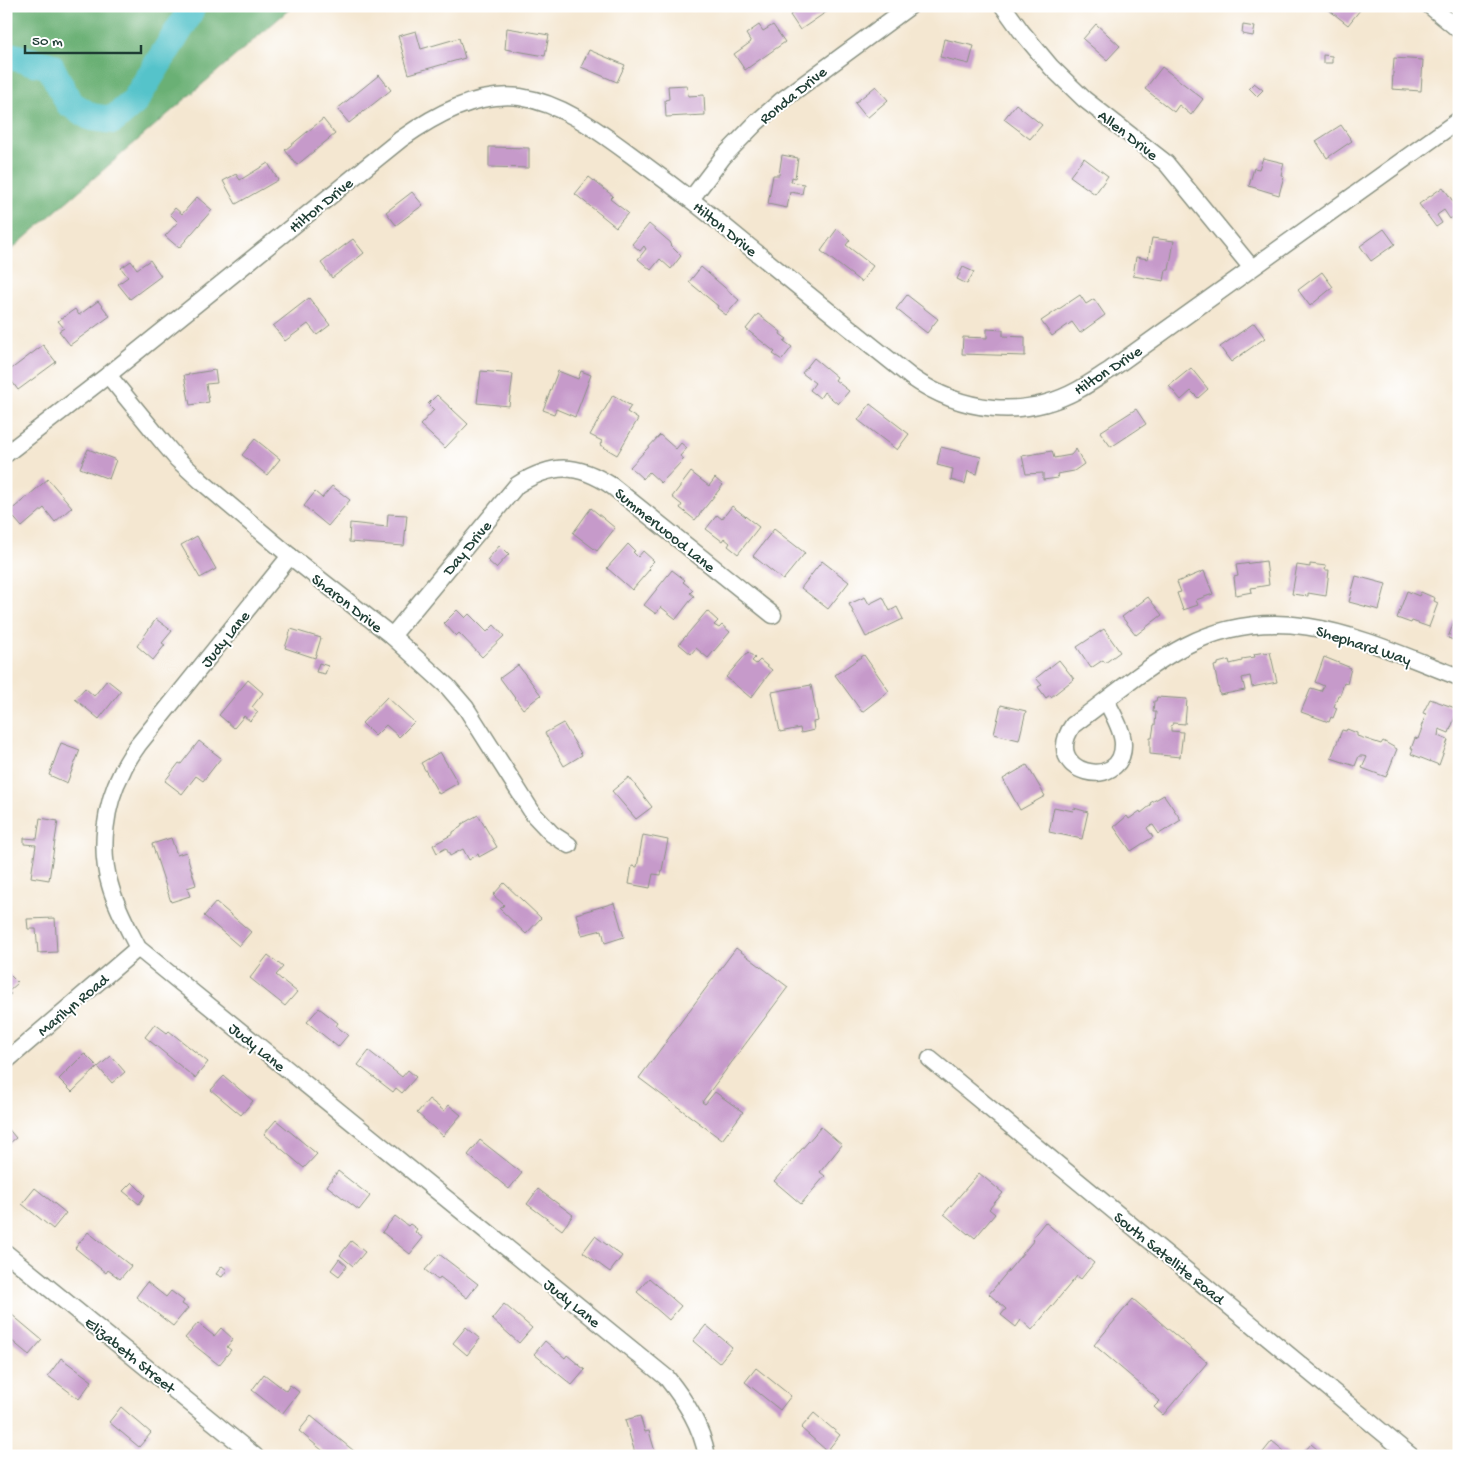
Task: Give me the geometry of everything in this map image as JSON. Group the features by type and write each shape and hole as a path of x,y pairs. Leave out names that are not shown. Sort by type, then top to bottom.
{"street":[{"name":"Ronda Drive","path":"691,199 723,157 763,116 910,6"},
{"name":"Allen Drive","path":"1003,6 1026,38 1064,80 1084,99 1166,163 1251,267"},
{"path":"1430,6 1459,30"},
{"name":"Hilton Drive","path":"6,454 108,375 401,138 428,120 450,109 475,102 496,98 518,97 543,102 572,115 604,135 691,199 928,389 969,405 987,407 1025,407 1051,401 1077,391 1110,370 1251,267 1459,120"},
{"name":"Sharon Drive","path":"108,375 177,459 290,556 392,636 448,687 466,708 534,816 552,834 569,845"},
{"name":"Summerwood Lane","path":"548,470 563,468 580,469 596,475 773,615"},
{"name":"Day Drive","path":"392,636 517,485 534,474 548,470"},
{"name":"Judy Lane","path":"290,556 138,745 122,771 113,793 107,824 104,856 110,884 123,918 138,948 667,1378 695,1417 705,1444 707,1456"},
{"name":"Shephard Way","path":"1106,700 1154,665 1201,639 1228,631 1270,624 1293,624 1331,630 1459,677"},
{"name":"Marilyn Road","path":"6,1060 138,948"},
{"name":"South Satellite Road","path":"930,1059 1411,1456"},
{"name":"Elizabeth Street","path":"6,1253 255,1456"}],"green space":[{"path":"6,6 293,6 6,254"}],"building":[{"path":"794,6 835,6 800,30 790,15 797,10"},
{"path":"1324,6 1355,6 1360,10 1348,25"},
{"path":"1096,24 1120,46 1107,60 1083,39"},
{"path":"759,25 763,31 773,25 785,42 745,70 734,54 751,42 746,34"},
{"path":"1243,25 1255,27 1253,36 1242,34"},
{"path":"507,28 549,35 545,56 505,49"},
{"path":"416,31 421,49 459,38 465,58 409,74 398,36"},
{"path":"944,39 974,46 969,64 940,57"},
{"path":"589,50 625,65 617,82 581,67"},
{"path":"1323,55 1332,56 1332,63 1323,63"},
{"path":"1394,58 1423,60 1421,91 1392,89"},
{"path":"1162,67 1203,99 1191,115 1179,105 1174,112 1145,89"},
{"path":"379,75 391,90 349,123 337,109"},
{"path":"1254,83 1263,90 1257,96 1249,88"},
{"path":"687,85 688,96 704,95 705,115 666,117 665,100 669,99 668,86"},
{"path":"876,86 888,100 867,118 855,103"},
{"path":"1016,104 1042,125 1030,139 1004,119"},
{"path":"323,119 335,134 297,165 285,150"},
{"path":"1341,125 1352,141 1327,158 1316,141"},
{"path":"489,147 529,148 529,168 489,167"},
{"path":"782,155 798,158 795,178 792,177 791,182 804,184 802,194 790,192 787,208 768,204 773,175 779,175"},
{"path":"1084,158 1108,176 1095,194 1070,176"},
{"path":"1263,158 1284,163 1281,175 1284,176 1279,195 1249,186 1254,168 1259,169"},
{"path":"268,163 278,180 236,204 223,181 236,174 240,180"},
{"path":"589,177 613,196 610,199 628,213 616,227 575,194"},
{"path":"1443,187 1459,210 1459,213 1450,219 1444,210 1437,215 1442,223 1436,227 1419,204"},
{"path":"412,192 423,205 396,225 386,212"},
{"path":"197,197 212,210 179,248 165,236 178,222 170,214 175,208 182,214"},
{"path":"649,224 671,243 670,245 681,256 671,269 660,259 651,270 638,259 646,249 644,246 640,251 632,244"},
{"path":"837,229 850,240 846,245 873,266 861,282 821,251"},
{"path":"1384,229 1395,244 1371,261 1360,246"},
{"path":"1152,238 1174,241 1169,270 1166,270 1164,281 1133,276 1136,257 1148,259"},
{"path":"353,239 364,253 332,278 321,263"},
{"path":"150,260 161,276 130,299 118,284 128,277 121,268 131,261 137,269"},
{"path":"701,267 739,300 726,315 689,282"},
{"path":"963,267 974,272 967,284 957,279"},
{"path":"1322,272 1333,287 1310,306 1298,290"},
{"path":"907,295 938,319 927,333 896,309"},
{"path":"1080,295 1086,304 1094,299 1105,315 1080,333 1072,322 1052,336 1041,321"},
{"path":"309,298 330,325 317,335 308,324 285,341 273,326"},
{"path":"98,301 110,316 70,345 59,331 64,328 58,321 75,309 79,315"},
{"path":"758,314 781,332 780,334 787,339 784,341 792,347 782,360 746,329"},
{"path":"1254,323 1265,338 1231,362 1220,347"},
{"path":"987,329 1003,330 1003,336 1025,337 1025,356 962,354 963,337 987,338"},
{"path":"43,345 56,362 18,390 6,373"},
{"path":"814,358 837,377 835,380 849,391 838,404 824,392 820,398 810,390 815,383 802,373"},
{"path":"1191,368 1208,389 1198,398 1191,391 1181,400 1169,386"},
{"path":"215,370 217,383 206,384 209,402 190,405 184,375"},
{"path":"481,371 513,374 509,406 477,403"},
{"path":"558,371 578,379 581,371 591,375 575,417 556,409 554,414 543,410"},
{"path":"437,395 468,424 445,448 420,425 434,410 428,404"},
{"path":"613,395 631,406 627,412 638,419 617,455 600,445 602,441 590,435"},
{"path":"870,404 909,434 897,450 858,420"},
{"path":"1136,409 1146,424 1111,447 1100,432"},
{"path":"660,435 676,449 681,443 687,448 680,456 684,459 661,483 649,472 643,479 630,467"},
{"path":"255,439 280,459 267,475 242,455"},
{"path":"941,447 981,457 977,474 968,471 965,484 951,480 953,469 937,465"},
{"path":"88,449 116,460 109,479 80,468"},
{"path":"1076,449 1084,464 1074,471 1057,474 1058,478 1043,480 1043,473 1026,474 1022,456 1052,451 1054,458 1071,455"},
{"path":"691,472 709,486 715,478 723,485 695,520 680,508 682,505 672,497"},
{"path":"48,479 72,507 55,522 44,508 22,527 9,512"},
{"path":"332,486 350,500 328,526 304,506 315,492 322,498"},
{"path":"732,506 759,527 738,554 728,546 730,543 724,538 722,541 706,529 717,515 722,519"},
{"path":"591,508 615,528 597,551 573,533"},
{"path":"388,514 407,515 404,546 349,542 350,523 387,527"},
{"path":"774,529 805,553 783,580 753,556"},
{"path":"197,536 216,569 200,578 181,545"},
{"path":"628,544 638,557 643,551 654,561 648,567 650,569 632,590 607,568"},
{"path":"500,545 509,554 496,568 487,560"},
{"path":"822,561 849,582 828,609 801,588"},
{"path":"1266,561 1269,585 1251,588 1252,592 1236,595 1234,577 1238,576 1236,565"},
{"path":"1310,564 1326,566 1325,570 1329,570 1326,596 1308,593 1308,596 1292,594 1297,565 1310,567"},
{"path":"672,570 685,580 683,582 693,590 690,593 694,596 676,619 661,607 656,614 644,605"},
{"path":"1204,571 1213,594 1196,600 1198,605 1183,610 1177,593 1181,592 1177,582"},
{"path":"1356,576 1386,584 1379,610 1349,602"},
{"path":"1407,591 1419,596 1421,592 1435,598 1434,601 1438,603 1429,627 1397,618"},
{"path":"865,597 869,604 883,597 890,611 897,607 903,619 866,637 849,604"},
{"path":"1148,597 1162,615 1136,635 1122,617"},
{"path":"457,610 465,618 469,614 487,632 494,625 504,636 482,657 459,633 456,636 444,623"},
{"path":"707,611 718,621 714,625 719,628 722,625 730,632 708,658 696,648 691,654 679,644"},
{"path":"156,619 172,631 162,643 165,645 153,660 137,646"},
{"path":"1454,621 1459,623 1459,642 1448,638"},
{"path":"291,629 321,638 315,658 285,648"},
{"path":"1104,629 1120,652 1105,663 1103,660 1091,668 1077,647"},
{"path":"748,652 755,658 752,661 756,664 760,660 772,670 751,698 726,677"},
{"path":"1270,652 1277,682 1252,687 1250,676 1242,678 1245,690 1220,695 1214,666 1229,660 1230,664 1242,661 1242,659 1255,657 1254,654"},
{"path":"864,655 889,691 862,712 835,675"},
{"path":"1324,657 1351,668 1347,684 1344,683 1340,695 1338,695 1334,707 1337,708 1329,722 1301,712 1311,688 1321,691 1324,686 1315,682"},
{"path":"1059,660 1074,679 1051,697 1050,695 1046,698 1038,687 1042,685 1036,678"},
{"path":"319,663 328,666 325,674 316,672"},
{"path":"518,665 541,695 523,709 500,678"},
{"path":"107,680 121,691 99,719 75,699 85,688 94,696"},
{"path":"248,680 263,693 252,707 258,712 250,721 244,716 234,728 219,715"},
{"path":"811,685 818,721 813,722 814,730 801,733 800,728 780,732 772,692"},
{"path":"387,697 414,722 399,737 386,725 375,736 362,723"},
{"path":"1157,697 1187,699 1185,724 1173,723 1171,727 1171,731 1183,732 1180,757 1150,754 1150,738 1152,738 1155,725 1156,712 1153,712 1154,701 1156,701"},
{"path":"1430,699 1458,709 1449,733 1439,729 1438,736 1448,740 1439,765 1411,754 1415,738 1418,739 1422,728 1426,714 1423,713"},
{"path":"1001,705 1026,711 1019,740 994,734"},
{"path":"563,723 582,755 564,766 545,733"},
{"path":"1347,729 1357,733 1357,736 1381,744 1383,741 1397,749 1386,777 1362,768 1367,757 1359,756 1355,766 1331,758 1342,730 1346,731"},
{"path":"199,741 221,758 203,781 196,776 182,794 165,781"},
{"path":"61,743 80,750 67,783 49,775"},
{"path":"440,752 458,783 439,794 421,763"},
{"path":"1027,765 1045,796 1020,810 1003,779"},
{"path":"629,777 652,807 636,819 612,791"},
{"path":"1164,795 1181,820 1159,834 1153,825 1149,826 1147,828 1153,837 1131,851 1114,827 1127,816 1129,819 1140,811 1141,813 1151,805 1150,803"},
{"path":"1054,807 1073,811 1074,808 1088,812 1082,839 1049,832"},
{"path":"478,815 497,847 479,857 478,854 469,860 463,849 450,856 446,848 437,853 433,845 453,834 462,824"},
{"path":"40,818 58,821 49,880 31,877 36,845 24,844 24,838 37,839"},
{"path":"643,835 668,840 661,875 653,874 650,888 629,884 632,866 637,867"},
{"path":"171,838 177,855 186,852 196,885 187,888 190,896 171,902 152,844"},
{"path":"504,883 541,918 526,934 500,909 504,905 493,895"},
{"path":"216,902 251,932 239,946 204,916"},
{"path":"614,903 624,937 605,943 602,930 582,935 576,914"},
{"path":"55,918 57,952 38,953 36,929 28,929 27,919"},
{"path":"736,948 788,987 702,1102 705,1104 715,1092 743,1112 722,1140 639,1078"},
{"path":"268,955 283,967 276,975 297,992 285,1006 250,978"},
{"path":"6,971 18,983 8,992 11,994 6,998"},
{"path":"319,1008 338,1023 336,1026 348,1035 338,1047 307,1022"},
{"path":"155,1024 167,1033 169,1031 208,1062 195,1078 145,1037"},
{"path":"369,1051 402,1077 408,1070 416,1077 402,1093 396,1088 393,1092 358,1065"},
{"path":"85,1054 98,1067 72,1092 59,1079"},
{"path":"111,1056 125,1072 112,1083 98,1067"},
{"path":"224,1076 253,1101 241,1115 211,1090"},
{"path":"429,1099 444,1111 449,1105 461,1115 443,1136 417,1113"},
{"path":"276,1120 317,1154 304,1168 264,1134"},
{"path":"6,1126 16,1138 6,1146"},
{"path":"821,1127 842,1145 820,1172 825,1176 801,1204 774,1181"},
{"path":"480,1140 522,1173 509,1189 468,1155"},
{"path":"338,1171 370,1196 359,1210 327,1186"},
{"path":"979,1173 1003,1193 989,1209 995,1214 975,1238 944,1214"},
{"path":"132,1182 145,1195 139,1204 123,1191"},
{"path":"35,1188 66,1213 53,1229 22,1204"},
{"path":"538,1189 573,1215 562,1230 527,1204"},
{"path":"395,1216 408,1226 410,1224 417,1229 415,1232 423,1238 410,1254 382,1232"},
{"path":"1045,1222 1094,1263 1081,1279 1077,1276 1032,1330 1021,1320 1016,1327 1001,1315 1006,1309 989,1294 1034,1240 1032,1238"},
{"path":"88,1232 131,1266 120,1279 108,1270 106,1273 75,1248"},
{"path":"595,1236 622,1256 610,1272 583,1252"},
{"path":"351,1241 365,1252 353,1266 340,1255"},
{"path":"439,1254 478,1284 467,1298 440,1277 438,1280 425,1270"},
{"path":"339,1259 347,1266 339,1276 331,1270"},
{"path":"222,1266 227,1270 222,1277 216,1274"},
{"path":"649,1278 681,1306 669,1320 637,1292"},
{"path":"147,1282 166,1297 171,1291 184,1301 182,1304 188,1308 173,1326 136,1297"},
{"path":"1133,1299 1207,1362 1163,1415 1154,1407 1160,1401 1094,1345"},
{"path":"504,1304 532,1328 519,1343 492,1319"},
{"path":"11,1314 42,1340 29,1355 6,1336 6,1320"},
{"path":"198,1323 214,1336 221,1328 233,1339 227,1347 231,1350 219,1365 185,1338"},
{"path":"706,1325 732,1347 719,1363 693,1341"},
{"path":"466,1327 480,1339 467,1355 453,1343"},
{"path":"545,1341 565,1358 567,1355 585,1370 572,1385 534,1354"},
{"path":"61,1358 92,1381 79,1399 48,1376"},
{"path":"756,1368 791,1396 780,1410 745,1382"},
{"path":"264,1374 286,1391 290,1385 299,1392 282,1414 252,1390"},
{"path":"121,1407 151,1433 139,1447 109,1422"},
{"path":"814,1413 840,1435 827,1451 801,1428"},
{"path":"311,1416 354,1451 350,1456 329,1456 299,1431"},
{"path":"640,1416 645,1432 649,1431 656,1455 636,1456 625,1420"},
{"path":"1272,1441 1290,1456 1260,1456"},
{"path":"1311,1444 1325,1456 1301,1456"}],"waterway":[{"path":"6,55 50,66 69,103 91,117 113,120 134,102 192,6"}]}
